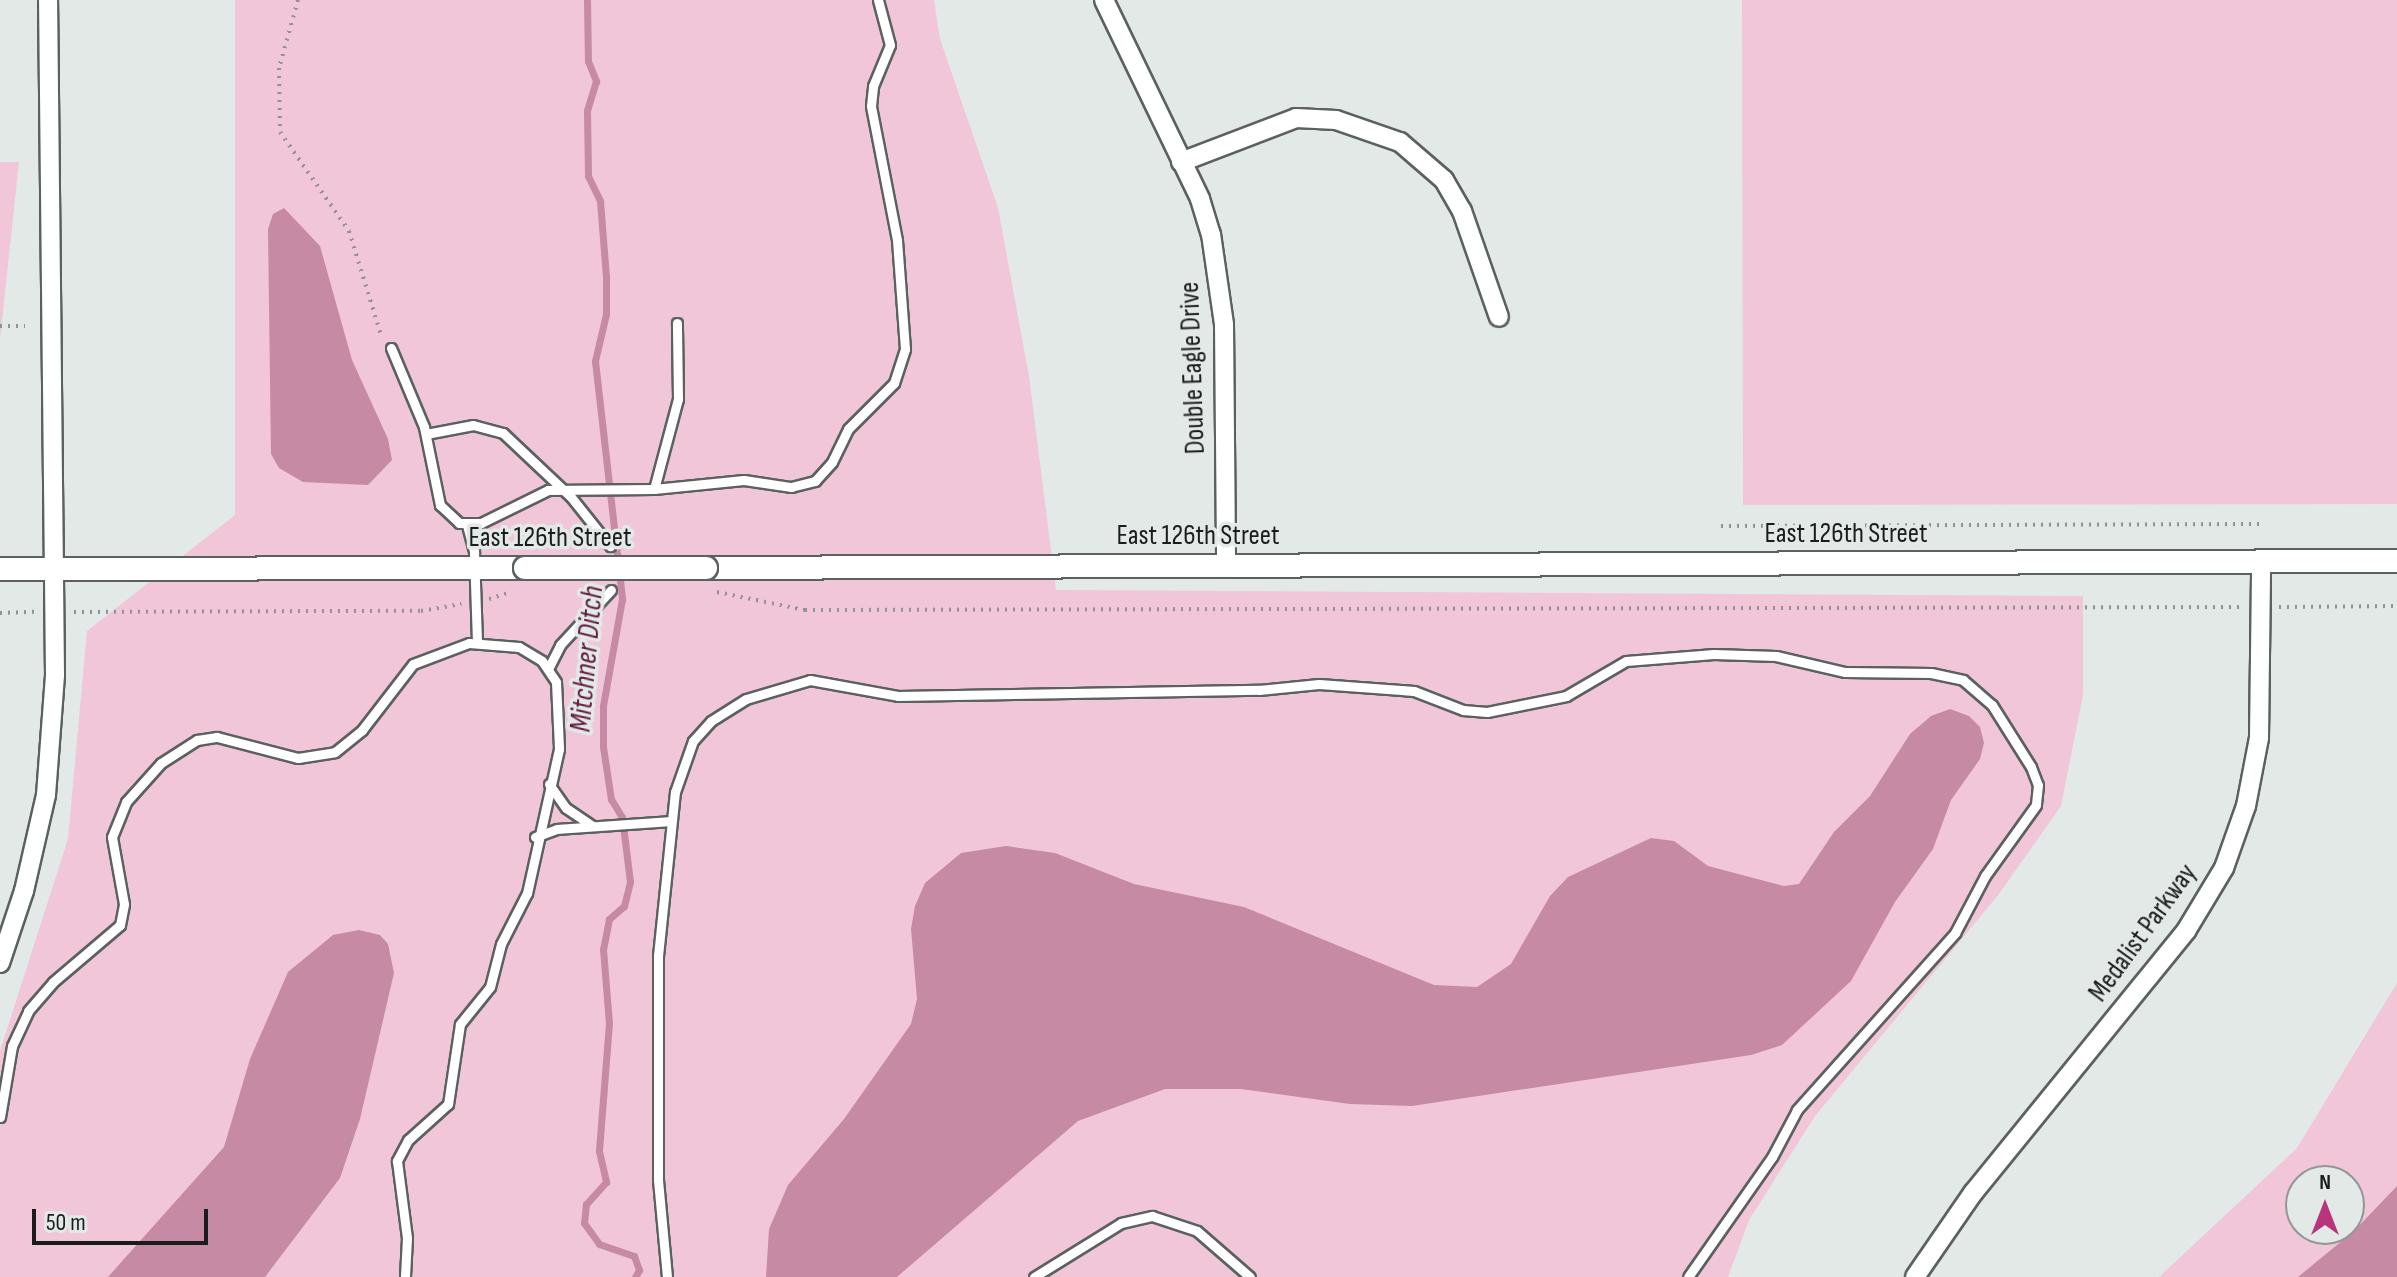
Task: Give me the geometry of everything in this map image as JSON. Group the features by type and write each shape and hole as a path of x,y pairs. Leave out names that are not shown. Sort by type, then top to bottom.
{"street":[{"path":"0,963 24,891 46,795 55,675 48,0"},
{"name":"Double Eagle Drive","path":"1104,0 1200,199 1220,281 1226,566"},
{"path":"1181,162 1296,118 1336,120 1400,142 1444,180 1456,201 1499,317"},
{"name":"East 126th Street","path":"0,569 525,568 705,577 1226,566 2397,561"},
{"name":"Medalist Parkway","path":"1915,1277 1973,1193 2186,931 2224,868 2246,806 2259,738 2261,562"}],"lane":[{"path":"391,348 426,434 440,505 453,520 467,525 481,523 538,492 654,489 744,480 791,487 815,481 832,462 848,429 878,402 900,372 906,339 903,282 871,106 890,45 878,0"},
{"path":"654,489 678,399 677,323"},
{"path":"426,434 473,425 493,427 564,489 610,546"},
{"path":"467,525 475,568 477,642"},
{"path":"548,669 560,645 611,590"},
{"path":"0,1117 12,1046 28,1011 53,982 120,925 124,904 112,837 126,802 155,769 185,746 217,737 298,758 335,752 362,730 413,664 439,650 477,642 519,647 548,669 561,712 559,749 535,837 527,893 501,944 490,987 457,1035 448,1104 400,1151 396,1174 406,1223 405,1277"},
{"path":"667,1277 658,1180 658,956 671,821 679,774 701,731 746,699 799,681 898,696 1259,690 1319,684 1414,691 1463,710 1487,712 1566,696 1613,666 1638,658 1760,655 1845,672 1931,673 1963,680 1992,705 2031,767 2038,785 2036,805 1985,876 1955,933 1797,1110 1764,1168 1688,1277"},
{"path":"549,784 566,808 593,826"},
{"path":"535,837 593,826 671,821"},
{"path":"1034,1277 1121,1223 1152,1216 1197,1231 1250,1277"}],"path":[{"path":"298,0 279,68 280,132 349,231 373,322 391,348"},
{"path":"0,326 25,326"},
{"path":"1721,526 2261,524"},
{"path":"705,577 728,597 805,610 2397,606"},
{"path":"0,613 421,611 476,602 517,590"}],"shaded area":[{"path":"235,0 934,0 940,39 998,208 1029,376 1056,590 2083,596 2083,695 2061,806 1999,894 1815,1116 1749,1220 1728,1277 0,1277 0,1051 68,839 87,631 235,515"},
{"path":"1742,0 2397,0 2397,504 1743,505"},
{"path":"0,162 19,162 0,339"},
{"path":"284,208 320,246 352,360 388,439 392,460 368,485 303,482 279,468 271,454 268,229 273,214"},
{"path":"1950,709 1969,716 1980,727 1984,743 1980,759 1951,800 1933,849 1895,902 1851,981 1782,1045 1751,1055 1412,1106 1350,1104 1241,1089 1165,1089 1078,1121 897,1277 766,1277 769,1229 788,1185 844,1119 911,1024 917,999 911,929 915,906 925,883 961,853 1006,846 1055,853 1134,884 1244,907 1434,985 1477,987 1511,964 1550,896 1568,877 1651,838 1674,841 1708,866 1784,886 1799,884 1834,832 1870,796 1910,734 1931,716"},
{"path":"359,930 380,935 388,944 394,973 360,1119 340,1178 265,1277 108,1277 224,1147 250,1059 288,972 333,935"},
{"path":"2397,983 2397,1277 2159,1277 2297,1148"},
{"path":"2397,1186 2397,1277 2298,1277 2337,1245 2365,1245 2365,1219"}],"waterway":[{"name":"Mitchner Ditch","path":"587,0 588,61 596,81 587,111 588,176 600,201 606,277 606,314 595,361 622,599 603,706 603,747 611,799 622,817 630,882 624,906 609,919 603,949 609,1023 599,1151 606,1182 586,1204 584,1223 599,1244 634,1256 639,1270 635,1277"}]}
